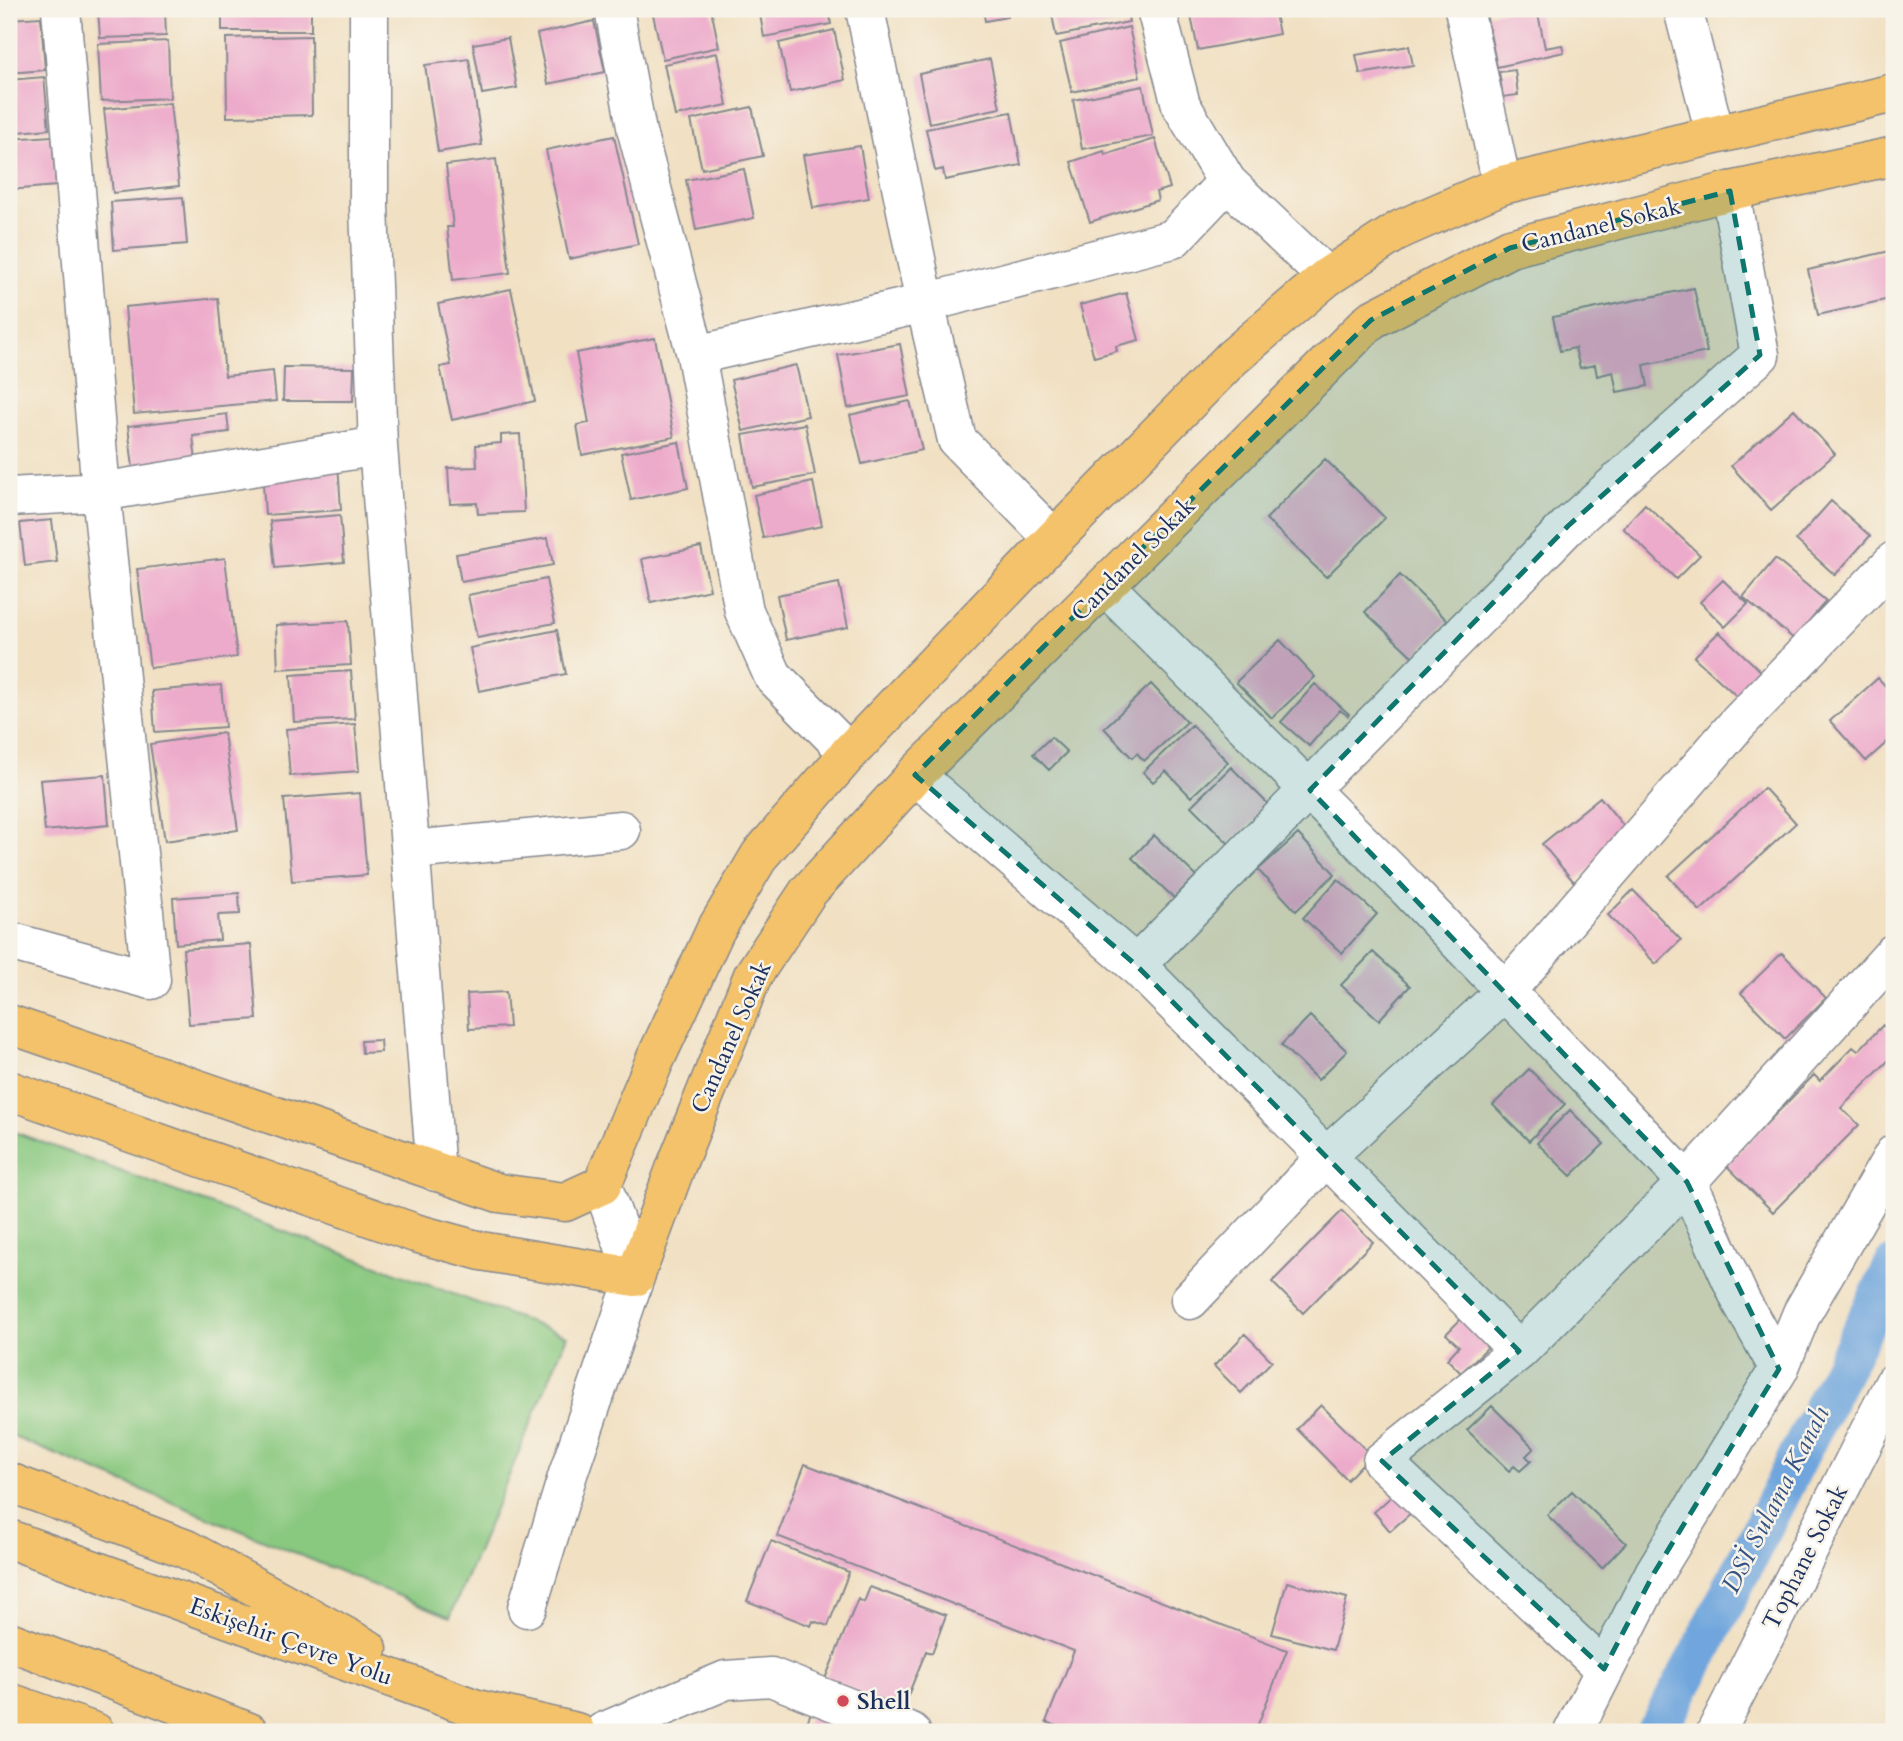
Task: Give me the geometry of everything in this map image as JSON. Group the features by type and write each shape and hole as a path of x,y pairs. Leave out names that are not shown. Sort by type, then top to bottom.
{"main road":[{"path":"9,1024 499,1193 565,1202 603,1185 655,1060 715,931 760,855 849,753 1054,539 1232,358 1327,276 1401,229 1502,185 1894,93"},
{"name":"Candanel Sokak","path":"635,1277 753,975 808,892 915,775 1371,320 1510,248 1730,191 1894,156"},
{"path":"9,1090 415,1233 481,1251 635,1277"},
{"path":"9,1482 186,1549 477,1709"},
{"name":"Eskişehir Çevre Yolu","path":"9,1539 477,1709 576,1732"},
{"path":"9,1641 250,1732"},
{"path":"9,1702 95,1732"}],"street":[{"path":"9,941 151,980 101,492 61,9"},
{"path":"369,9 369,206 378,446 436,1172"},
{"path":"614,9 637,132 696,355 744,611 773,676 849,753"},
{"path":"865,9 925,303 957,440 1054,539"},
{"path":"1156,9 1181,105 1227,182 1327,276"},
{"path":"1464,9 1502,185"},
{"path":"1683,9 1715,134"},
{"path":"696,355 925,303 1173,239 1227,182"},
{"path":"1136,964 1568,526 1760,355 1730,191"},
{"path":"9,497 101,492 378,446"},
{"path":"1190,1300 1328,1155 1504,992 1738,723 1894,561"},
{"path":"1106,587 1310,790 1687,1182 1741,1301 1779,1369"},
{"path":"915,775 1136,964 1328,1155 1519,1351"},
{"path":"412,850 621,830"},
{"path":"1604,1669 1382,1461 1519,1351 1687,1182 1894,953"},
{"path":"1573,1732 1654,1573 1779,1369 1802,1313 1894,1154"},
{"path":"603,1185 635,1277"},
{"name":"Candanel Sokak","path":"527,1608 568,1474 635,1277"},
{"name":"Tophane Sokak","path":"1716,1732 1894,1383"},
{"path":"603,1732 726,1679 771,1676 911,1732"}],"highlighted area":[{"path":"1730,191 1760,355 1568,526 1310,790 1687,1182 1779,1369 1654,1573 1604,1669 1382,1461 1519,1351 1136,965 915,775 1371,320 1510,248"}],"green space":[{"path":"9,1130 567,1336 450,1617 9,1435"}],"building":[{"path":"98,9 165,9 166,36 100,38"},
{"path":"222,9 311,9 311,31 222,31"},
{"path":"711,9 719,47 663,59 652,10"},
{"path":"759,9 828,9 831,24 764,37"},
{"path":"983,9 1006,9 1007,17 985,21"},
{"path":"1051,9 1127,9 1129,22 1056,36"},
{"path":"1228,9 1274,9 1279,34 1198,50 1191,16"},
{"path":"1511,9 1537,9 1545,48 1562,45 1564,52 1497,67 1486,14"},
{"path":"41,17 45,70 9,73 9,19"},
{"path":"594,21 605,72 548,84 537,34"},
{"path":"1129,27 1140,77 1072,92 1060,43"},
{"path":"834,30 845,80 790,92 779,43"},
{"path":"311,36 312,115 227,117 226,38"},
{"path":"508,38 517,88 482,94 473,44"},
{"path":"168,41 170,98 101,101 98,44"},
{"path":"1409,46 1413,65 1360,74 1356,55"},
{"path":"717,53 727,105 675,116 664,64"},
{"path":"469,59 482,145 438,152 425,65"},
{"path":"990,59 1000,108 929,123 919,74"},
{"path":"1515,70 1518,95 1503,97 1499,72"},
{"path":"44,77 49,129 9,133 9,80"},
{"path":"1143,86 1153,136 1082,149 1073,100"},
{"path":"170,103 179,186 113,193 104,109"},
{"path":"752,107 763,156 702,169 691,120"},
{"path":"1011,112 1021,165 945,180 943,169 935,171 926,129"},
{"path":"52,136 56,186 9,190 9,139"},
{"path":"614,136 638,244 569,259 546,150"},
{"path":"1155,139 1170,188 1156,192 1158,200 1090,222 1071,162 1104,151 1105,155"},
{"path":"860,146 869,198 813,208 803,155"},
{"path":"496,159 510,273 453,280 447,227 453,227 446,165"},
{"path":"744,169 754,218 696,230 686,180"},
{"path":"183,197 187,244 114,250 111,202"},
{"path":"1894,250 1894,298 1818,315 1808,270"},
{"path":"1694,288 1707,352 1644,365 1648,386 1617,392 1613,372 1597,376 1595,365 1580,368 1575,348 1560,351 1553,317"},
{"path":"511,289 535,401 452,420 440,367 451,365 438,304"},
{"path":"1126,293 1139,340 1116,346 1117,351 1094,357 1080,305"},
{"path":"218,298 225,376 273,371 276,401 134,414 125,307"},
{"path":"655,338 674,437 582,455 577,425 589,423 576,353"},
{"path":"900,344 910,396 848,408 838,355"},
{"path":"796,365 808,416 743,431 731,380"},
{"path":"284,367 354,368 353,401 283,401"},
{"path":"910,401 922,450 862,464 850,415"},
{"path":"1794,409 1835,454 1771,510 1731,466"},
{"path":"227,414 229,432 193,436 197,469 134,476 128,426"},
{"path":"805,424 815,475 752,487 743,435"},
{"path":"520,434 524,512 478,514 477,503 450,504 448,468 477,467 476,445 501,443 501,435"},
{"path":"679,442 688,488 631,500 621,453"},
{"path":"1325,459 1385,518 1326,577 1266,519"},
{"path":"338,462 341,510 265,515 262,468"},
{"path":"813,482 822,526 763,538 754,495"},
{"path":"1831,501 1870,536 1835,575 1796,540"},
{"path":"1645,504 1700,555 1676,579 1623,528"},
{"path":"340,515 344,562 275,568 270,521"},
{"path":"52,520 57,562 25,566 20,523"},
{"path":"548,538 553,565 461,582 456,554"},
{"path":"701,547 710,590 651,603 642,559"},
{"path":"225,558 237,657 150,668 137,569"},
{"path":"1775,559 1826,601 1794,639 1743,597"},
{"path":"1400,575 1448,621 1413,657 1365,612"},
{"path":"546,579 555,623 477,638 468,595"},
{"path":"1723,580 1748,604 1725,627 1700,602"},
{"path":"839,583 848,627 786,640 777,595"},
{"path":"348,621 351,665 278,669 276,625"},
{"path":"557,630 566,674 479,691 470,648"},
{"path":"1719,632 1766,676 1742,701 1694,657"},
{"path":"1280,640 1315,677 1272,718 1236,682"},
{"path":"351,671 355,719 294,722 291,675"},
{"path":"1878,678 1894,695 1894,736 1866,761 1830,721"},
{"path":"1151,684 1187,722 1144,761 1137,753 1132,758 1104,728"},
{"path":"1315,684 1349,714 1348,716 1340,710 1309,746 1281,722"},
{"path":"221,685 225,727 155,732 152,691"},
{"path":"355,724 359,771 290,776 286,729"},
{"path":"1192,725 1228,762 1191,797 1166,771 1153,782 1143,772"},
{"path":"224,733 238,830 165,841 150,744"},
{"path":"1051,737 1067,752 1049,770 1033,754"},
{"path":"1231,767 1269,805 1229,844 1191,806"},
{"path":"105,775 109,825 45,831 40,780"},
{"path":"1764,788 1796,823 1700,911 1668,876"},
{"path":"360,793 367,875 292,881 284,799"},
{"path":"1600,797 1631,835 1574,882 1542,844"},
{"path":"1298,834 1335,874 1296,911 1258,870"},
{"path":"1154,835 1196,876 1174,898 1132,858"},
{"path":"1338,879 1377,914 1342,953 1303,918"},
{"path":"1633,890 1681,940 1656,964 1608,915"},
{"path":"239,893 240,914 218,915 220,940 176,944 173,898"},
{"path":"251,944 257,1019 189,1024 183,949"},
{"path":"1373,952 1410,986 1379,1020 1341,985"},
{"path":"1782,953 1826,998 1785,1039 1741,993"},
{"path":"506,992 509,1027 469,1029 467,994"},
{"path":"1310,1016 1347,1051 1318,1080 1281,1045"},
{"path":"1883,1025 1894,1036 1894,1055 1841,1108 1859,1125 1773,1212 1726,1165 1814,1075 1820,1081 1853,1047 1858,1051"},
{"path":"380,1040 381,1052 362,1053 361,1041"},
{"path":"1529,1069 1565,1104 1529,1141 1493,1105"},
{"path":"1570,1110 1604,1144 1571,1176 1537,1143"},
{"path":"1342,1211 1373,1242 1303,1313 1272,1282"},
{"path":"1462,1318 1490,1345 1461,1373 1447,1359 1459,1346 1446,1334"},
{"path":"1245,1334 1272,1361 1241,1393 1214,1366"},
{"path":"1321,1405 1371,1455 1347,1480 1297,1429"},
{"path":"1492,1406 1534,1448 1526,1456 1531,1461 1520,1471 1514,1466 1509,1471 1467,1430"},
{"path":"805,1464 1287,1650 1255,1732 1074,1732 1046,1722 1074,1651 777,1536"},
{"path":"1402,1487 1419,1506 1390,1531 1374,1512"},
{"path":"1572,1491 1626,1543 1602,1568 1547,1515"},
{"path":"771,1541 849,1572 828,1626 813,1621 811,1626 747,1601"},
{"path":"1287,1582 1347,1598 1333,1650 1272,1634"},
{"path":"870,1587 946,1615 932,1653 926,1651 893,1732 803,1732 858,1599 864,1602"}],"waterway":[{"name":"DSİ Sulama Kanalı","path":"1656,1732 1699,1654 1894,1266"}],"place":[{"name":"Shell","path":"843,1701"}]}
